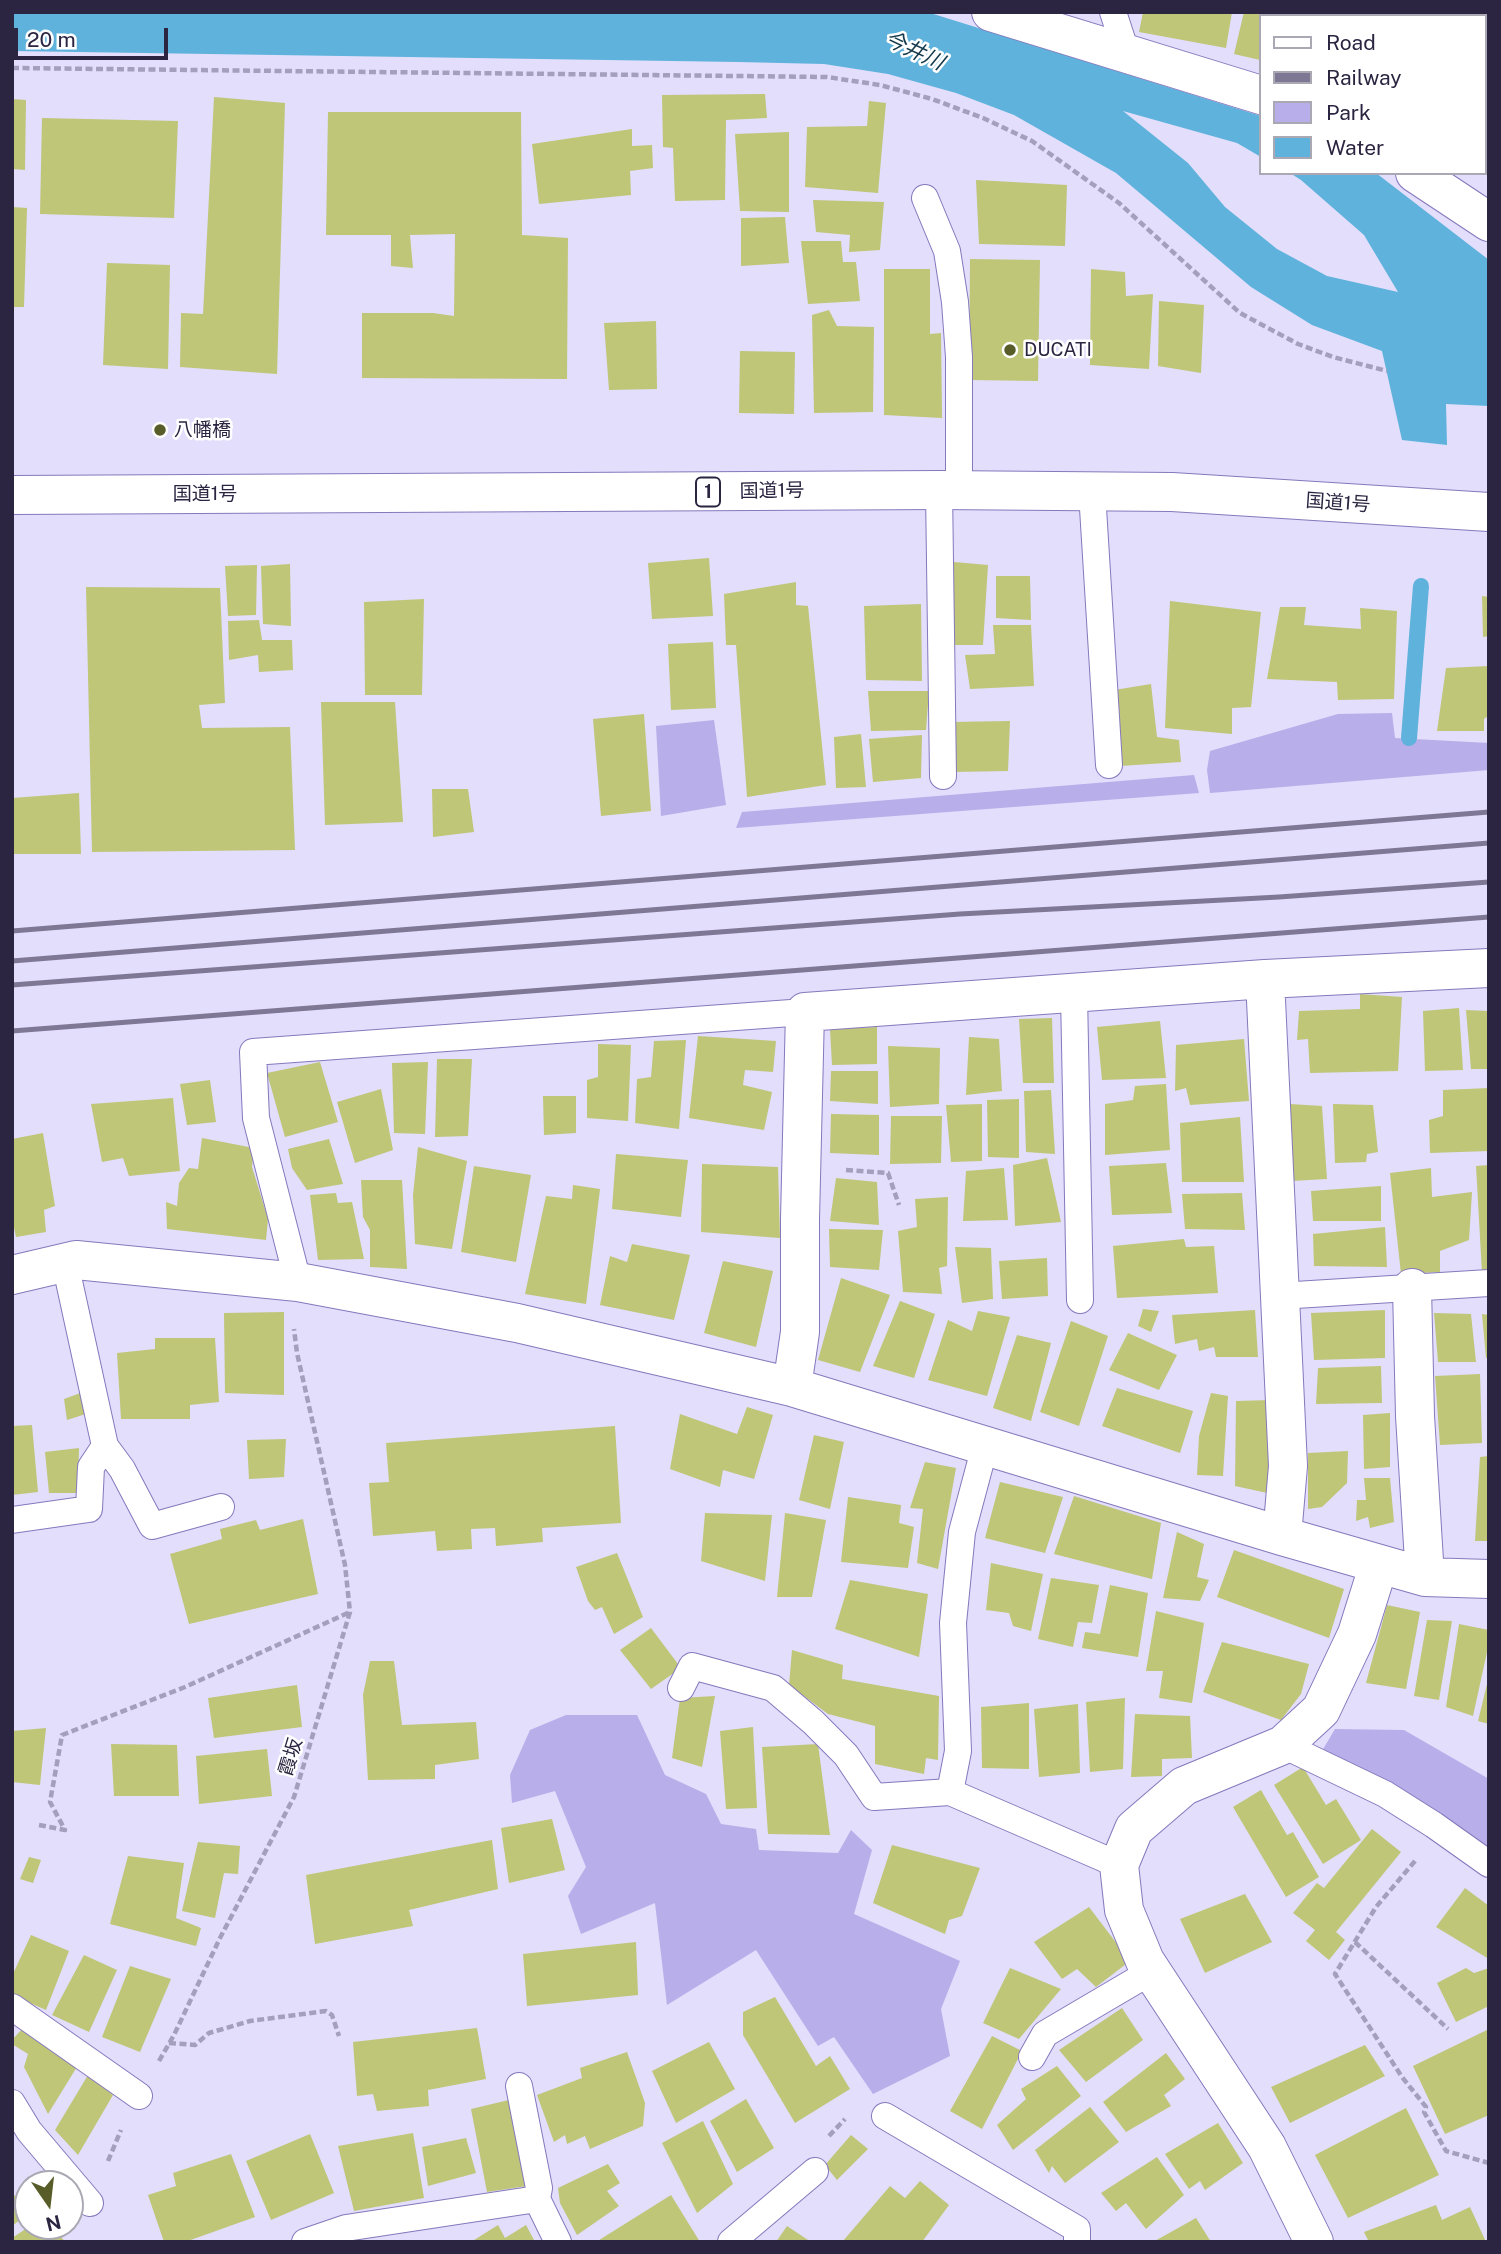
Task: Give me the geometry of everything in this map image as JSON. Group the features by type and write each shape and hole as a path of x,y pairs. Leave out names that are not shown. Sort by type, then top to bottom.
{"main road":[{"path":"991,12 1260,95"},
{"path":"1418,175 1489,222"},
{"name":"国道1号","path":"12,495 949,490 1171,492 1489,512"},
{"path":"792,1387 800,1332 805,1012 1265,979 1489,968"},
{"path":"1265,979 1287,1466 1282,1536"},
{"path":"12,1275 76,1260 298,1282 517,1323 792,1387 1425,1577 1489,1579"},
{"path":"1412,1288 1415,1416 1425,1577"},
{"path":"1314,2242 1267,2147 1145,1961 1124,1910 1119,1865 1134,1829 1184,1786 1283,1745 1321,1710 1357,1634 1379,1564"}],"lane":[{"path":"1113,12 1126,52"},
{"path":"925,198 947,251 955,302 959,357 949,490 943,776"},
{"path":"1092,492 1109,765"},
{"path":"1074,993 1080,1300"},
{"path":"298,1282 256,1118 253,1052 805,1012"},
{"path":"65,1263 105,1446 122,1469 152,1526 221,1507"},
{"path":"1279,1296 1489,1283"},
{"path":"12,1520 89,1509 91,1467 105,1446"},
{"path":"950,1792 958,1751 953,1623 962,1532 985,1446"},
{"path":"681,1688 692,1665 773,1688 846,1755 874,1797 950,1792 1119,1865"},
{"path":"1283,1745 1385,1794 1489,1864"},
{"path":"1032,2057 1045,2034 1152,1971"},
{"path":"12,2007 139,2096"},
{"path":"519,2086 539,2188 537,2199 558,2242"},
{"path":"12,2103 21,2137 90,2203"},
{"path":"885,2116 1077,2229 1077,2242"},
{"path":"731,2242 815,2171"},
{"path":"305,2242 346,2228 537,2199"}],"path":[{"path":"12,68 827,77 880,85 932,99 984,118 1032,141 1119,203 1240,313 1298,344 1333,357 1387,371"},
{"path":"801,1166 888,1173 899,1205"},
{"name":"霞坂","path":"90,2203 124,2122 169,2043 294,1797 350,1612 345,1565 297,1353 293,1315 298,1282"},
{"path":"39,1825 65,1830 50,1802 62,1735 185,1686 350,1612"},
{"path":"1434,1825 1416,1859 1376,1907 1335,1974 1402,2077 1426,2107 1424,2112 1446,2151 1489,2163"},
{"path":"1355,1942 1448,2029"},
{"path":"169,2043 195,2045 209,2034 250,2021 326,2011 332,2015 339,2036"}],"green space":[{"path":"1392,713 1395,738 1489,743 1489,770 1210,793 1207,770 1210,751 1338,714"},
{"path":"714,720 726,805 661,816 656,726"},
{"path":"1194,775 1199,793 736,828 742,812"},
{"path":"566,1715 637,1715 665,1775 706,1794 721,1824 756,1829 759,1850 838,1853 851,1830 872,1850 854,1914 960,1961 941,2009 950,2056 873,2094 834,2037 818,2046 756,1950 667,2005 655,1903 581,1934 568,1896 586,1867 555,1791 512,1803 510,1775 530,1730"},
{"path":"1335,1729 1404,1730 1489,1779 1489,1850 1322,1751"}],"water":[{"name":"今井川","path":"12,12 927,12 1260,116 1260,156 1237,143 1123,111 1188,163 1225,207 1277,249 1327,276 1398,292 1364,235 1293,175 1379,175 1489,260 1489,406 1446,404 1447,445 1402,440 1382,351 1312,325 1251,287 1116,173 1014,115 956,93 888,74 824,64 12,51"}],"building":[{"path":"1143,12 1232,12 1226,48 1139,32"},
{"path":"1244,12 1286,12 1260,14 1260,60 1234,54"},
{"path":"1335,12 1373,12 1372,14"},
{"path":"1387,12 1463,12 1462,14"},
{"path":"765,94 767,118 726,120 725,200 675,201 673,148 663,147 662,95"},
{"path":"1487,94 1489,95 1489,174 1487,173"},
{"path":"214,97 285,103 277,374 180,367 181,313 203,314"},
{"path":"12,99 26,100 25,170 12,169"},
{"path":"869,101 886,103 878,193 805,187 807,127 867,126"},
{"path":"328,112 521,112 522,235 568,238 567,379 362,378 362,313 433,313 454,316 455,234 410,235 413,268 391,266 391,235 326,235"},
{"path":"42,118 178,121 174,218 40,214"},
{"path":"632,129 632,146 652,145 653,168 630,171 631,195 539,204 532,144"},
{"path":"789,132 789,212 740,211 735,134"},
{"path":"976,180 1067,185 1065,246 979,244"},
{"path":"813,200 884,202 880,250 849,252 850,235 816,232"},
{"path":"12,207 27,208 24,307 12,307"},
{"path":"785,217 789,263 741,266 741,218"},
{"path":"801,241 841,241 843,262 856,262 860,301 808,304"},
{"path":"970,259 1040,260 1038,381 969,380"},
{"path":"107,263 170,265 168,369 103,365"},
{"path":"884,269 930,269 930,334 941,333 942,418 884,415"},
{"path":"1091,269 1125,272 1126,296 1153,294 1149,369 1090,365"},
{"path":"1159,301 1204,305 1201,373 1158,366"},
{"path":"829,310 837,326 874,327 873,412 814,413 812,315"},
{"path":"656,321 657,389 609,390 604,323"},
{"path":"740,351 795,352 794,414 739,413"},
{"path":"709,558 713,616 652,619 648,563"},
{"path":"954,562 988,565 983,645 952,645"},
{"path":"290,564 291,626 263,624 261,566"},
{"path":"257,565 256,615 228,616 225,566"},
{"path":"996,576 1030,576 1031,620 996,618"},
{"path":"796,582 796,605 808,606 826,785 747,797 736,645 726,645 724,594"},
{"path":"86,587 220,588 225,703 199,705 202,728 290,727 295,850 92,852"},
{"path":"1482,596 1489,597 1489,636 1483,637"},
{"path":"424,599 422,695 365,695 364,602"},
{"path":"1170,601 1261,612 1251,707 1232,708 1232,734 1165,728"},
{"path":"921,604 922,681 866,680 864,606"},
{"path":"1280,607 1306,607 1304,625 1361,629 1360,608 1397,611 1394,699 1338,700 1337,682 1267,679"},
{"path":"259,620 262,640 292,640 293,670 259,672 258,655 229,660 228,621"},
{"path":"993,625 1031,625 1034,686 970,689 965,655 995,654"},
{"path":"713,642 716,708 671,710 668,644"},
{"path":"1489,666 1489,715 1484,719 1484,731 1437,731 1446,668"},
{"path":"1151,684 1157,737 1179,740 1181,762 1120,766 1114,690"},
{"path":"868,691 929,691 926,730 871,731"},
{"path":"321,702 395,702 403,822 325,825"},
{"path":"644,714 651,811 601,816 593,719"},
{"path":"1010,721 1008,771 953,772 951,722"},
{"path":"861,734 866,787 836,788 834,737"},
{"path":"922,735 921,778 873,782 869,739"},
{"path":"432,789 468,789 474,832 433,837"},
{"path":"79,793 81,854 12,854 12,798"},
{"path":"1360,994 1402,997 1398,1071 1310,1073 1308,1039 1297,1040 1299,1011 1360,1009"},
{"path":"1459,1008 1463,1070 1425,1071 1423,1011"},
{"path":"1466,1010 1489,1011 1489,1069 1471,1069"},
{"path":"1052,1018 1054,1083 1023,1083 1019,1019"},
{"path":"1160,1021 1166,1078 1102,1080 1097,1027"},
{"path":"877,1027 877,1064 832,1065 830,1029"},
{"path":"698,1036 776,1041 773,1072 745,1070 743,1085 772,1092 764,1130 689,1118"},
{"path":"969,1037 999,1039 1002,1091 966,1095"},
{"path":"1244,1039 1249,1101 1190,1105 1186,1088 1175,1091 1176,1045"},
{"path":"686,1040 679,1129 635,1123 637,1079 651,1077 654,1041"},
{"path":"598,1044 631,1045 628,1121 587,1118 587,1080 598,1077"},
{"path":"888,1046 940,1048 939,1104 890,1107"},
{"path":"437,1059 472,1059 468,1136 435,1137"},
{"path":"320,1062 338,1122 285,1137 267,1073"},
{"path":"428,1062 425,1134 394,1133 392,1063"},
{"path":"831,1071 878,1071 878,1104 830,1101"},
{"path":"210,1080 216,1122 187,1125 180,1084"},
{"path":"1166,1084 1170,1150 1105,1155 1105,1104 1133,1100 1135,1086"},
{"path":"1489,1088 1489,1151 1430,1153 1429,1120 1443,1116 1443,1090"},
{"path":"381,1089 393,1150 355,1163 337,1102"},
{"path":"1051,1090 1055,1154 1026,1152 1024,1091"},
{"path":"543,1096 576,1096 576,1133 544,1135"},
{"path":"173,1098 180,1171 129,1176 123,1158 102,1162 91,1104"},
{"path":"1019,1099 1019,1158 988,1157 987,1100"},
{"path":"982,1104 982,1161 951,1162 946,1105"},
{"path":"1290,1104 1322,1106 1327,1179 1292,1181"},
{"path":"1333,1104 1373,1105 1378,1152 1367,1154 1366,1162 1335,1163"},
{"path":"831,1114 879,1115 879,1155 830,1153"},
{"path":"891,1116 942,1116 941,1163 890,1164"},
{"path":"1240,1117 1244,1182 1182,1182 1180,1123"},
{"path":"43,1133 55,1206 44,1210 46,1232 16,1237 12,1218 12,1139"},
{"path":"202,1138 254,1148 252,1167 268,1219 266,1240 167,1229 166,1202 177,1206 179,1183 189,1168 198,1169"},
{"path":"329,1139 343,1184 307,1190 292,1168 288,1149"},
{"path":"418,1147 467,1161 452,1249 415,1244 413,1195"},
{"path":"616,1154 688,1160 681,1217 612,1209"},
{"path":"1047,1158 1061,1222 1015,1226 1013,1165"},
{"path":"1166,1163 1172,1213 1112,1215 1109,1166"},
{"path":"702,1164 778,1167 780,1238 701,1232"},
{"path":"1489,1165 1489,1272 1482,1273 1476,1166"},
{"path":"474,1166 531,1175 516,1262 461,1252"},
{"path":"1004,1168 1008,1220 963,1221 966,1171"},
{"path":"1431,1168 1432,1197 1472,1192 1469,1240 1440,1251 1440,1272 1401,1274 1390,1173"},
{"path":"836,1178 877,1182 879,1225 830,1221"},
{"path":"361,1180 402,1180 407,1269 370,1267 370,1230 363,1217"},
{"path":"573,1185 600,1189 586,1304 525,1294 546,1196 572,1199"},
{"path":"1381,1186 1381,1221 1313,1221 1311,1191"},
{"path":"336,1193 338,1203 352,1202 364,1259 318,1260 310,1195"},
{"path":"1242,1193 1245,1230 1185,1229 1182,1194"},
{"path":"948,1197 947,1266 939,1268 942,1294 903,1292 898,1231 917,1227 915,1199"},
{"path":"1385,1227 1387,1267 1314,1266 1313,1234"},
{"path":"829,1229 883,1230 879,1270 830,1267"},
{"path":"1184,1239 1186,1247 1214,1246 1218,1293 1117,1298 1113,1246"},
{"path":"632,1244 690,1255 674,1320 600,1305 610,1256 627,1262"},
{"path":"955,1247 991,1248 993,1299 962,1303"},
{"path":"1047,1258 1048,1296 1002,1299 999,1261"},
{"path":"723,1261 773,1271 756,1347 704,1333"},
{"path":"841,1278 890,1295 860,1372 818,1360"},
{"path":"900,1301 935,1314 914,1378 873,1366"},
{"path":"1143,1309 1159,1311 1151,1332 1138,1326"},
{"path":"1255,1310 1258,1357 1216,1357 1214,1347 1199,1351 1197,1339 1175,1344 1172,1315"},
{"path":"1385,1310 1385,1358 1314,1360 1311,1313"},
{"path":"978,1311 1010,1317 987,1396 928,1380 948,1320 972,1331"},
{"path":"284,1312 284,1395 225,1393 224,1313"},
{"path":"1434,1313 1471,1314 1476,1362 1438,1362"},
{"path":"1482,1314 1489,1315 1489,1358 1486,1358"},
{"path":"1071,1321 1108,1336 1079,1426 1040,1412"},
{"path":"1128,1333 1177,1355 1159,1390 1109,1370"},
{"path":"1017,1335 1051,1343 1031,1421 993,1408"},
{"path":"155,1338 215,1338 219,1402 190,1405 190,1419 121,1419 117,1353 155,1349"},
{"path":"1381,1366 1382,1403 1316,1404 1318,1368"},
{"path":"1480,1374 1482,1443 1440,1445 1435,1376"},
{"path":"1117,1388 1193,1411 1180,1453 1102,1426"},
{"path":"83,1392 89,1413 67,1420 64,1399"},
{"path":"1211,1393 1228,1396 1223,1476 1197,1475 1199,1436"},
{"path":"1272,1400 1272,1494 1235,1486 1236,1401"},
{"path":"747,1407 773,1415 754,1479 723,1470 720,1487 670,1469 680,1414 737,1434"},
{"path":"1390,1413 1390,1467 1364,1469 1363,1415"},
{"path":"32,1425 38,1492 12,1495 12,1426"},
{"path":"615,1426 621,1523 542,1528 543,1542 496,1546 495,1528 471,1529 472,1549 437,1551 435,1531 373,1536 369,1483 389,1482 386,1443"},
{"path":"814,1435 844,1442 830,1509 799,1500"},
{"path":"286,1439 284,1477 249,1479 247,1440"},
{"path":"79,1448 78,1493 49,1493 45,1452"},
{"path":"1348,1451 1347,1483 1322,1507 1308,1509 1308,1453"},
{"path":"1489,1456 1489,1541 1475,1541 1480,1457"},
{"path":"925,1462 956,1468 938,1569 917,1563 923,1509 910,1508"},
{"path":"1364,1478 1390,1478 1394,1522 1370,1528 1368,1517 1356,1521 1357,1500 1366,1500"},
{"path":"1000,1482 1063,1497 1045,1553 985,1538"},
{"path":"1074,1496 1161,1523 1152,1579 1054,1554"},
{"path":"848,1497 901,1505 899,1523 914,1527 908,1568 841,1562"},
{"path":"705,1513 772,1515 765,1581 701,1561"},
{"path":"785,1513 826,1520 812,1597 777,1597"},
{"path":"303,1519 318,1594 189,1624 170,1554 222,1539 220,1529 256,1520 260,1530"},
{"path":"1177,1532 1204,1544 1197,1577 1209,1580 1200,1601 1163,1598"},
{"path":"1234,1550 1344,1589 1329,1638 1217,1597"},
{"path":"617,1553 643,1617 614,1634 602,1607 595,1610 588,1601 576,1567"},
{"path":"991,1563 1043,1574 1031,1631 1013,1626 1009,1613 986,1610"},
{"path":"1051,1578 1099,1585 1092,1623 1078,1622 1073,1647 1038,1639"},
{"path":"850,1580 928,1594 919,1657 835,1629"},
{"path":"1110,1585 1148,1593 1138,1657 1082,1648 1085,1632 1100,1634"},
{"path":"1387,1605 1420,1612 1406,1689 1366,1683"},
{"path":"1156,1611 1204,1623 1192,1703 1159,1698 1163,1671 1146,1671"},
{"path":"1427,1620 1452,1621 1439,1700 1414,1696"},
{"path":"1459,1624 1489,1630 1489,1643 1473,1716 1446,1707"},
{"path":"651,1628 681,1668 651,1689 620,1650"},
{"path":"1222,1642 1309,1664 1301,1694 1281,1720 1203,1692"},
{"path":"792,1650 843,1665 842,1679 939,1696 938,1760 926,1758 924,1774 875,1764 875,1726 828,1714 789,1685"},
{"path":"370,1661 394,1661 402,1725 476,1722 479,1759 435,1765 435,1779 368,1780 363,1695"},
{"path":"1489,1680 1489,1724 1478,1721"},
{"path":"297,1685 302,1727 214,1738 208,1698"},
{"path":"715,1696 702,1767 672,1758 680,1698"},
{"path":"1125,1698 1123,1769 1090,1772 1086,1702"},
{"path":"1029,1703 1029,1769 982,1768 981,1707"},
{"path":"1078,1704 1080,1773 1039,1777 1034,1709"},
{"path":"1135,1714 1190,1716 1192,1758 1162,1759 1162,1776 1131,1777"},
{"path":"753,1727 757,1808 726,1809 720,1731"},
{"path":"46,1728 40,1785 12,1782 12,1731"},
{"path":"111,1744 177,1745 179,1796 114,1796"},
{"path":"818,1744 830,1835 768,1834 762,1747"},
{"path":"267,1749 272,1796 199,1804 196,1756"},
{"path":"1303,1767 1326,1805 1336,1799 1361,1840 1323,1864 1274,1785"},
{"path":"1261,1790 1287,1835 1293,1832 1319,1877 1286,1897 1233,1807"},
{"path":"552,1819 565,1870 509,1883 501,1828"},
{"path":"1372,1829 1401,1852 1336,1932 1345,1940 1329,1960 1306,1941 1315,1930 1293,1913 1317,1883 1324,1888"},
{"path":"492,1840 498,1889 409,1910 413,1926 315,1944 306,1875"},
{"path":"198,1842 240,1846 238,1874 224,1873 215,1918 182,1911"},
{"path":"892,1845 980,1868 962,1916 949,1920 945,1934 873,1903"},
{"path":"128,1856 184,1863 176,1918 201,1928 196,1946 110,1924"},
{"path":"29,1857 41,1860 33,1883 20,1879"},
{"path":"1465,1888 1489,1906 1489,1959 1436,1927"},
{"path":"1245,1894 1272,1942 1205,1973 1180,1919"},
{"path":"1089,1907 1130,1961 1096,1987 1077,1969 1062,1979 1034,1942"},
{"path":"31,1935 69,1951 46,2010 12,1995 12,1976"},
{"path":"636,1942 638,1995 527,2006 523,1954"},
{"path":"84,1955 117,1970 89,2032 52,2015"},
{"path":"130,1966 171,1979 140,2052 102,2037"},
{"path":"1010,1968 1061,1989 1019,2039 983,2023"},
{"path":"1466,1968 1474,1973 1489,1968 1489,2006 1456,2022 1437,1983"},
{"path":"775,1997 816,2066 830,2056 850,2089 795,2123 743,2035 743,2012"},
{"path":"1122,2008 1143,2040 1086,2082 1059,2050"},
{"path":"23,2028 80,2062 48,2114 24,2067 28,2054 12,2044 12,2040"},
{"path":"477,2028 486,2079 428,2090 429,2106 377,2111 373,2094 357,2096 353,2042"},
{"path":"1489,2029 1489,2115 1445,2134 1413,2066"},
{"path":"992,2036 1022,2051 982,2129 950,2111"},
{"path":"709,2042 735,2089 676,2123 652,2071"},
{"path":"1365,2045 1385,2076 1290,2123 1271,2087"},
{"path":"627,2052 645,2103 643,2126 590,2149 585,2136 567,2144 565,2135 554,2142 537,2095 582,2078 580,2068"},
{"path":"1166,2053 1185,2079 1164,2095 1171,2106 1126,2132 1103,2102"},
{"path":"1057,2066 1081,2096 1013,2150 997,2125 1026,2099 1021,2089"},
{"path":"88,2075 113,2095 78,2155 55,2130"},
{"path":"513,2099 527,2186 487,2192 471,2109"},
{"path":"746,2099 774,2148 737,2172 710,2121"},
{"path":"1090,2107 1119,2142 1065,2183 1052,2166 1049,2173 1035,2150"},
{"path":"1406,2108 1439,2175 1348,2218 1315,2155"},
{"path":"703,2121 733,2184 697,2213 662,2143"},
{"path":"1218,2123 1243,2163 1205,2190 1200,2181 1189,2189 1165,2154"},
{"path":"413,2133 424,2198 354,2211 338,2146"},
{"path":"310,2134 334,2193 271,2220 246,2161"},
{"path":"851,2135 868,2149 837,2180 825,2165"},
{"path":"466,2138 476,2173 428,2186 422,2147"},
{"path":"231,2154 255,2217 185,2242 164,2242 148,2195 176,2186 173,2173"},
{"path":"1157,2157 1184,2195 1146,2229 1126,2203 1116,2211 1101,2193"},
{"path":"608,2164 620,2183 607,2191 619,2206 577,2235 560,2203 558,2188"},
{"path":"920,2181 949,2205 922,2242 843,2241 890,2186 905,2198"},
{"path":"12,2192 14,2224 12,2226"},
{"path":"671,2195 700,2242 596,2242"},
{"path":"1436,2205 1442,2220 1470,2207 1486,2242 1369,2242 1364,2232"},
{"path":"1196,2218 1211,2242 1153,2242"},
{"path":"498,2225 505,2238 526,2225 535,2242 471,2242"},
{"path":"787,2226 811,2242 776,2242"},
{"path":"12,2238 64,2240 65,2242 12,2242"}],"waterway":[{"path":"1409,738 1421,586"}],"railway":[{"path":"12,931 1489,812"},
{"path":"12,961 1489,843"},
{"path":"12,985 960,914 1279,897 1489,882"},
{"path":"12,1031 1489,917"}],"place":[{"name":"DUCATI","path":"1010,350"},
{"name":"八幡橋","path":"160,430"}]}
